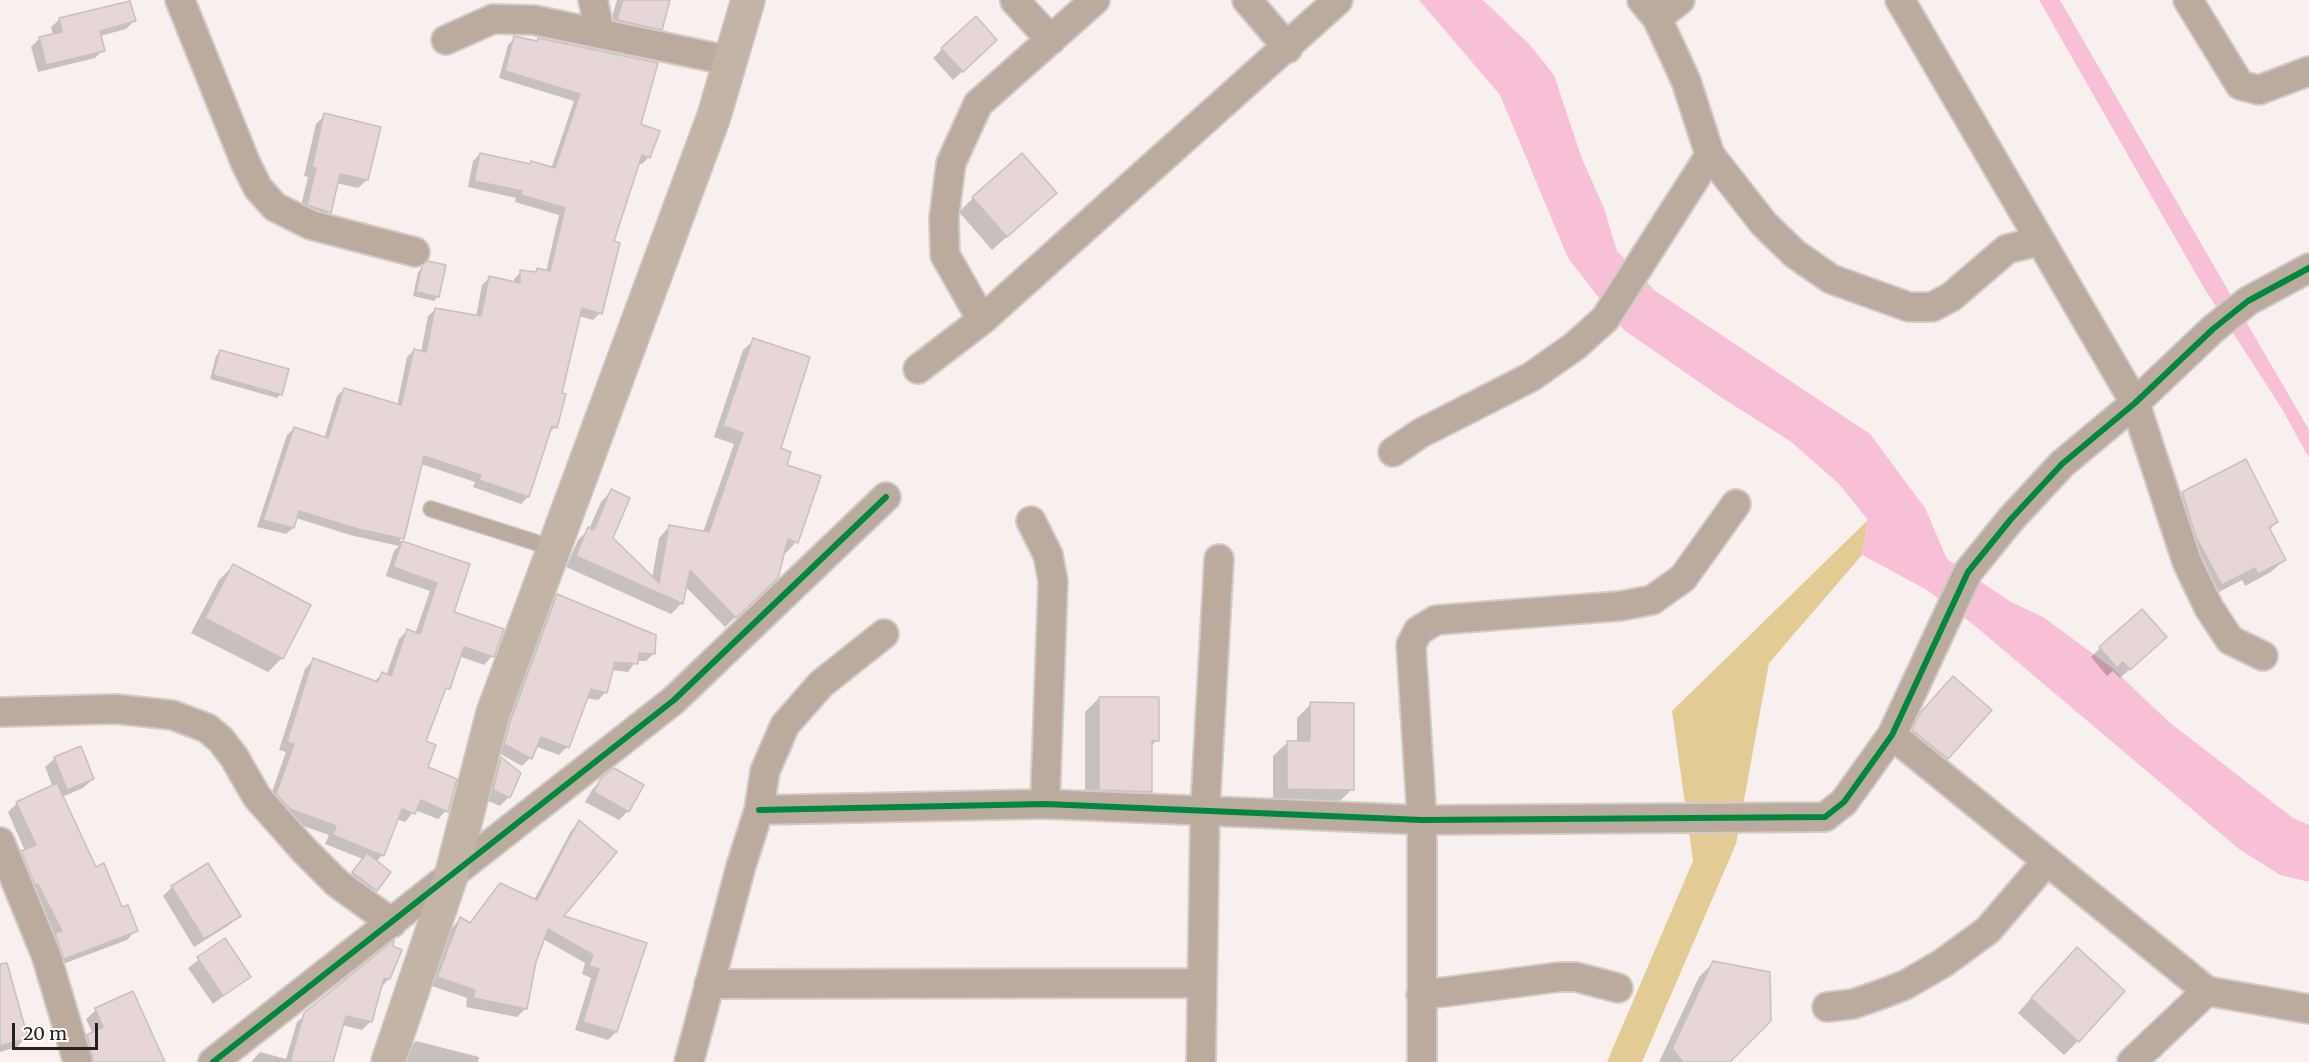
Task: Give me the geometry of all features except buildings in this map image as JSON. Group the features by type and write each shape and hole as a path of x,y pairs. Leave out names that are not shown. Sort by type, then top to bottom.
{"main road":[{"path":"388,1062 452,873 493,713 714,116 748,0"}],"street":[{"path":"180,0 246,164 258,188 274,207 310,225 415,252"},
{"path":"593,0 600,34"},
{"path":"982,320 945,255 944,218 951,163 978,104 1095,0"},
{"path":"1247,0 1287,48"},
{"path":"918,369 982,320 1338,0"},
{"path":"1680,0 1650,9 1686,81 1710,155 1764,224 1795,254 1831,279 1909,307 1932,307 1951,297 2007,249 2040,241"},
{"path":"1900,0 2135,403 2187,562 2205,599 2230,640 2263,656"},
{"path":"2188,0 2240,85 2259,90 2309,71"},
{"path":"1015,1 1051,40"},
{"path":"446,40 493,19 534,20 731,60"},
{"path":"1393,453 1421,433 1531,377 1575,346 1605,319 1710,155"},
{"path":"759,810 1045,804 1422,820 1825,817 1844,802 1892,735 1968,572 2012,519 2062,464 2135,403 2213,329 2248,301 2309,268"},
{"path":"213,1062 674,700 886,497"},
{"path":"1422,1062 1422,820 1411,645 1418,631 1436,620 1620,606 1652,600 1683,578 1736,504"},
{"path":"1031,521 1048,555 1053,581 1045,804"},
{"path":"1201,1062 1204,811 1219,559"},
{"path":"689,1062 759,810 765,771 785,725 821,684 884,634"},
{"path":"0,712 116,709 172,715 207,728 234,757 257,797 304,850 337,883 392,923"},
{"path":"1892,735 2207,991 2309,1009"},
{"path":"2,855 46,955 78,1062"},
{"path":"1827,1007 1853,1004 1882,994 1905,985 1943,963 1988,930 2047,861"},
{"path":"1421,995 1558,977 1576,977 1618,988"},
{"path":"709,984 1201,983"},
{"path":"2132,1062 2207,991"}],"lane":[{"path":"431,509 553,548"}],"shaded area":[{"path":"1419,0 1483,0 1530,45 1554,75 1582,159 1604,208 1617,251 1654,290 1870,434 1925,508 1947,559 2011,602 2043,617 2111,667 2169,722 2293,818 2309,825 2309,882 2280,875 2239,849 1975,626 1927,590 1862,555 1868,520 1839,484 1790,441 1722,398 1624,330 1568,258 1500,95"},
{"path":"2039,0 2060,0 2309,430 2309,458 2282,409 2204,288"},
{"path":"1868,520 1862,555 1769,663 1736,844 1642,1062 1607,1062 1693,861 1672,711"}],"cycle path":[{"path":"759,810 1045,804 1422,820 1825,817 1844,802 1892,735 1968,572 2011,519 2062,464 2135,403 2213,329 2248,301 2309,268"},
{"path":"213,1062 674,700 886,497"}]}
